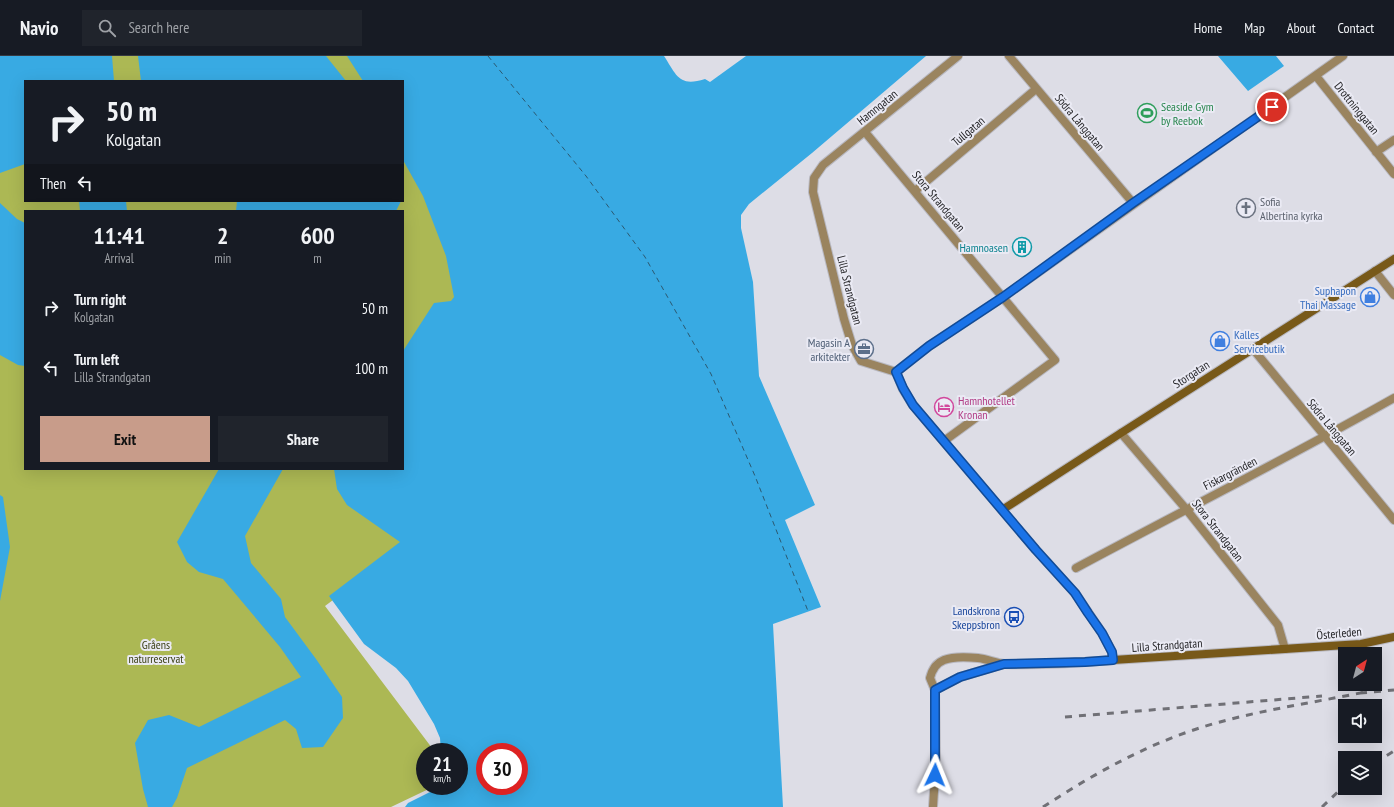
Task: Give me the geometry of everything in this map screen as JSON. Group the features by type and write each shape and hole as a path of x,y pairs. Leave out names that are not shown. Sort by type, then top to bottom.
{"street":[{"name":"Hamngatan","path":"814,178 823,165 958,56"},
{"name":"Södra Långgatan","path":"1009,56 1133,203"},
{"path":"933,807 936,760 935,690 930,678 939,662 945,659 954,658 978,658 1004,664 1113,660 1112,652 1102,633 1075,593 1036,550 913,405 896,372 929,346 1003,297 1133,203 1344,56"},
{"name":"Drottninggatan","path":"1316,76 1394,174"},
{"name":"Tullgatan","path":"914,191 1036,89"},
{"name":"Stora Strandgatan","path":"865,132 1055,360 944,441"},
{"path":"1376,152 1394,140"},
{"name":"Lilla Strandgatan","path":"814,178 813,192 844,320 852,345 861,361 896,372"},
{"name":"Storgatan","path":"1002,510 1394,259"},
{"path":"1375,271 1394,295"},
{"name":"Södra Långgatan","path":"1253,349 1394,520"},
{"name":"Fiskargränden","path":"1076,568 1325,437 1394,398"},
{"name":"Stora Strandgatan","path":"1121,433 1186,509 1278,626 1285,650"},
{"name":"Österleden","path":"1285,650 1361,644 1394,637"},
{"name":"Lilla Strandgatan","path":"1113,660 1285,650"},
{"path":"935,690 960,677 1004,664"}],"green space":[{"name":"Gråens naturreservat","path":"0,56 141,56 146,80 24,80 24,202 265,202 264,210 24,210 24,470 343,470 407,539 373,570 325,606 428,743 416,743 416,795 391,807 0,807"},
{"path":"318,56 349,56 365,80 335,80"},
{"path":"404,147 442,226 458,305 404,390 404,210 392,210 396,202 404,202"}],"water":[{"path":"0,56 112,56 114,80 24,80 24,164 0,173"},
{"path":"138,56 326,56 345,80 141,80"},
{"path":"347,56 664,56 676,74 684,81 689,82 705,79 710,82 746,56 926,56 812,153 749,204 741,215 741,228 753,282 759,376 815,505 785,520 821,607 773,624 783,807 405,807 408,803 424,795 468,795 468,743 440,743 440,738 434,724 408,681 396,668 364,644 329,596 400,542 347,505 337,489 334,470 404,470 404,349 434,303 451,301 454,297 446,256 423,196 404,162 404,80 362,80"},
{"path":"1218,56 1276,56 1284,66 1248,91"},
{"path":"79,202 126,202 127,210 80,210"},
{"path":"237,202 400,202 396,210 236,210"},
{"path":"0,203 17,219 24,222 24,366 18,365 0,355"},
{"path":"218,470 282,470 245,536 251,563 281,599 285,617 342,697 343,718 323,747 302,748 296,729 285,720 187,768 177,798 172,807 148,807 143,789 135,743 148,720 169,715 199,727 301,677 280,647 223,579 199,572 187,562 177,542"},
{"path":"0,495 3,497 10,547 0,601"}],"ferry route":[{"path":"488,56 586,176 645,257 711,374 755,476 808,611"}],"railway":[{"path":"1360,693 1394,690"},
{"path":"1043,807 1128,757 1173,737 1220,722 1256,713 1365,692"},
{"path":"1065,717 1322,696"},
{"path":"1382,759 1394,751"},
{"path":"1322,807 1338,792"}],"place":[{"name":"Seaside Gym by Reebok","path":"1147,113"},
{"name":"Sofia Albertina kyrka","path":"1246,208"},
{"name":"Hamnoasen","path":"1022,247"},
{"name":"Suphapon Thai Massage","path":"1370,297"},
{"name":"Kalles Servicebutik","path":"1220,341"},
{"name":"Magasin A arkitekter","path":"864,349"},
{"name":"Hamnhotellet Kronan","path":"944,407"},
{"name":"Landskrona Skeppsbron","path":"1014,617"}],"route":[{"path":"935,775 935,690 960,677 1004,664 1113,660 1112,652 1102,633 1075,593 1036,550 913,405 896,372 929,346 1003,297 1133,203 1272,107"}]}
